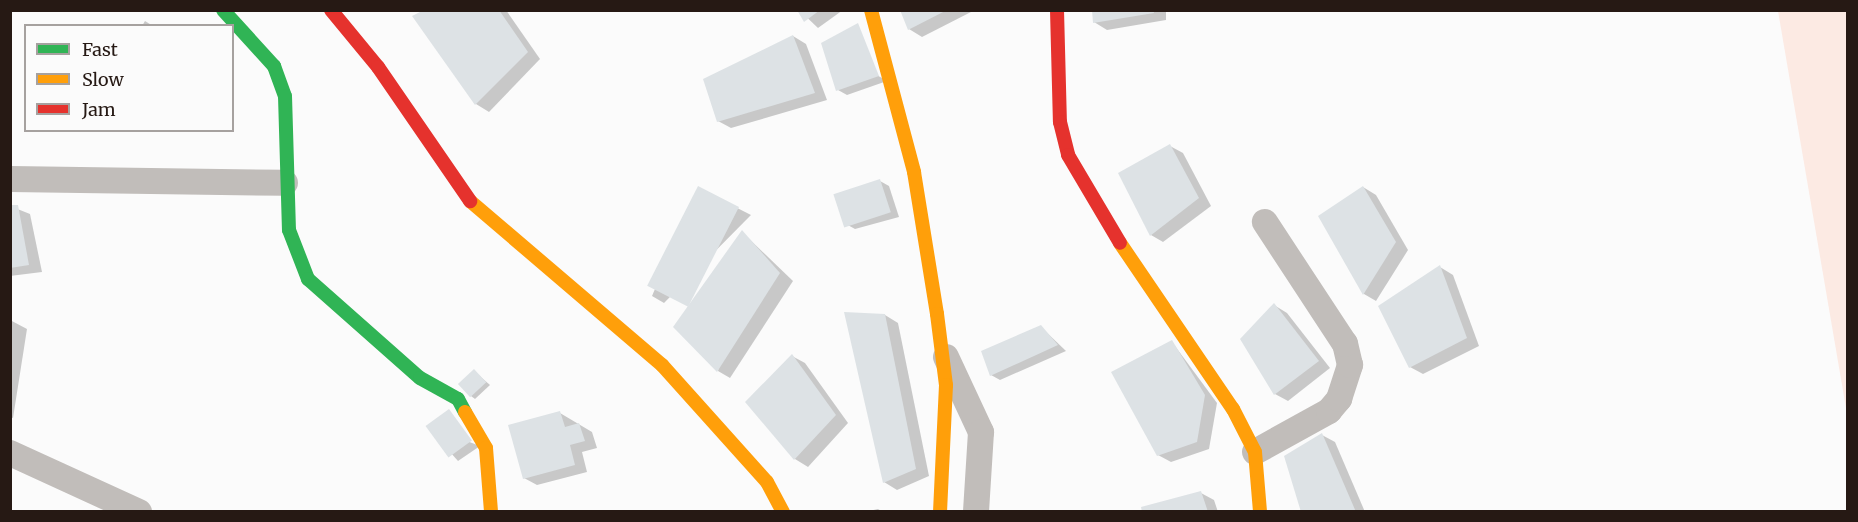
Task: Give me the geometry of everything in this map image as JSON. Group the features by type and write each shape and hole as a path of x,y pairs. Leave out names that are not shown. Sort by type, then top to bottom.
{"street":[{"path":"223,10 274,66 285,96 290,129 285,183 289,230 308,279 420,378 458,399 478,428 492,475 491,512"},
{"path":"331,10 378,67 478,213 600,309 662,365 767,482 783,512"},
{"path":"871,10 914,171 942,349 946,385 940,512"},
{"path":"1057,10 1060,122 1068,155 1125,252 1208,367 1255,452 1260,512"},
{"path":"10,179 285,183"},
{"path":"1255,452 1329,411 1339,399 1350,365 1345,344 1265,222"},
{"path":"942,349 981,432 976,512"},
{"path":"10,453 139,512"}],"shaded area":[{"path":"1778,11 1847,11 1847,414"}],"building":[{"path":"424,10 499,10 528,52 475,105 412,16"},
{"path":"797,10 820,10 804,22"},
{"path":"900,10 947,10 908,30"},
{"path":"1092,10 1153,10 1154,13 1093,23"},
{"path":"858,23 879,76 836,91 821,43"},
{"path":"793,35 815,93 717,122 703,79"},
{"path":"1170,144 1199,198 1150,236 1118,173"},
{"path":"880,179 891,212 844,227 833,194"},
{"path":"698,186 739,207 688,307 647,286"},
{"path":"1363,186 1396,242 1363,295 1318,216"},
{"path":"10,205 18,205 29,265 10,268"},
{"path":"742,230 780,273 717,372 673,327"},
{"path":"1440,265 1467,338 1409,368 1378,306"},
{"path":"1274,303 1319,361 1274,395 1240,339"},
{"path":"844,312 885,314 916,469 883,483"},
{"path":"1041,325 1058,345 990,376 981,351"},
{"path":"1172,340 1205,395 1197,442 1157,456 1111,372"},
{"path":"792,354 836,415 794,460 745,402"},
{"path":"474,369 486,382 470,397 458,384"},
{"path":"449,409 472,441 448,458 426,426"},
{"path":"560,411 565,427 579,423 585,441 570,445 575,465 523,479 508,425"},
{"path":"1322,433 1356,512 1301,512 1284,456"},
{"path":"1201,491 1208,512 1142,512 1141,507"}],"traffic: fast":[{"path":"223,10 274,66 285,96 289,230 308,279 420,378 458,399 465,412"}],"traffic: slow":[{"path":"871,10 914,172 937,314 946,385 940,512"},
{"path":"470,201 662,365 767,482 783,512"},
{"path":"1120,243 1233,409 1255,452 1260,512"},
{"path":"465,412 486,448 491,512"}],"traffic: jam":[{"path":"331,10 378,67 470,201"},
{"path":"1057,10 1060,122 1068,155 1120,243"}]}
